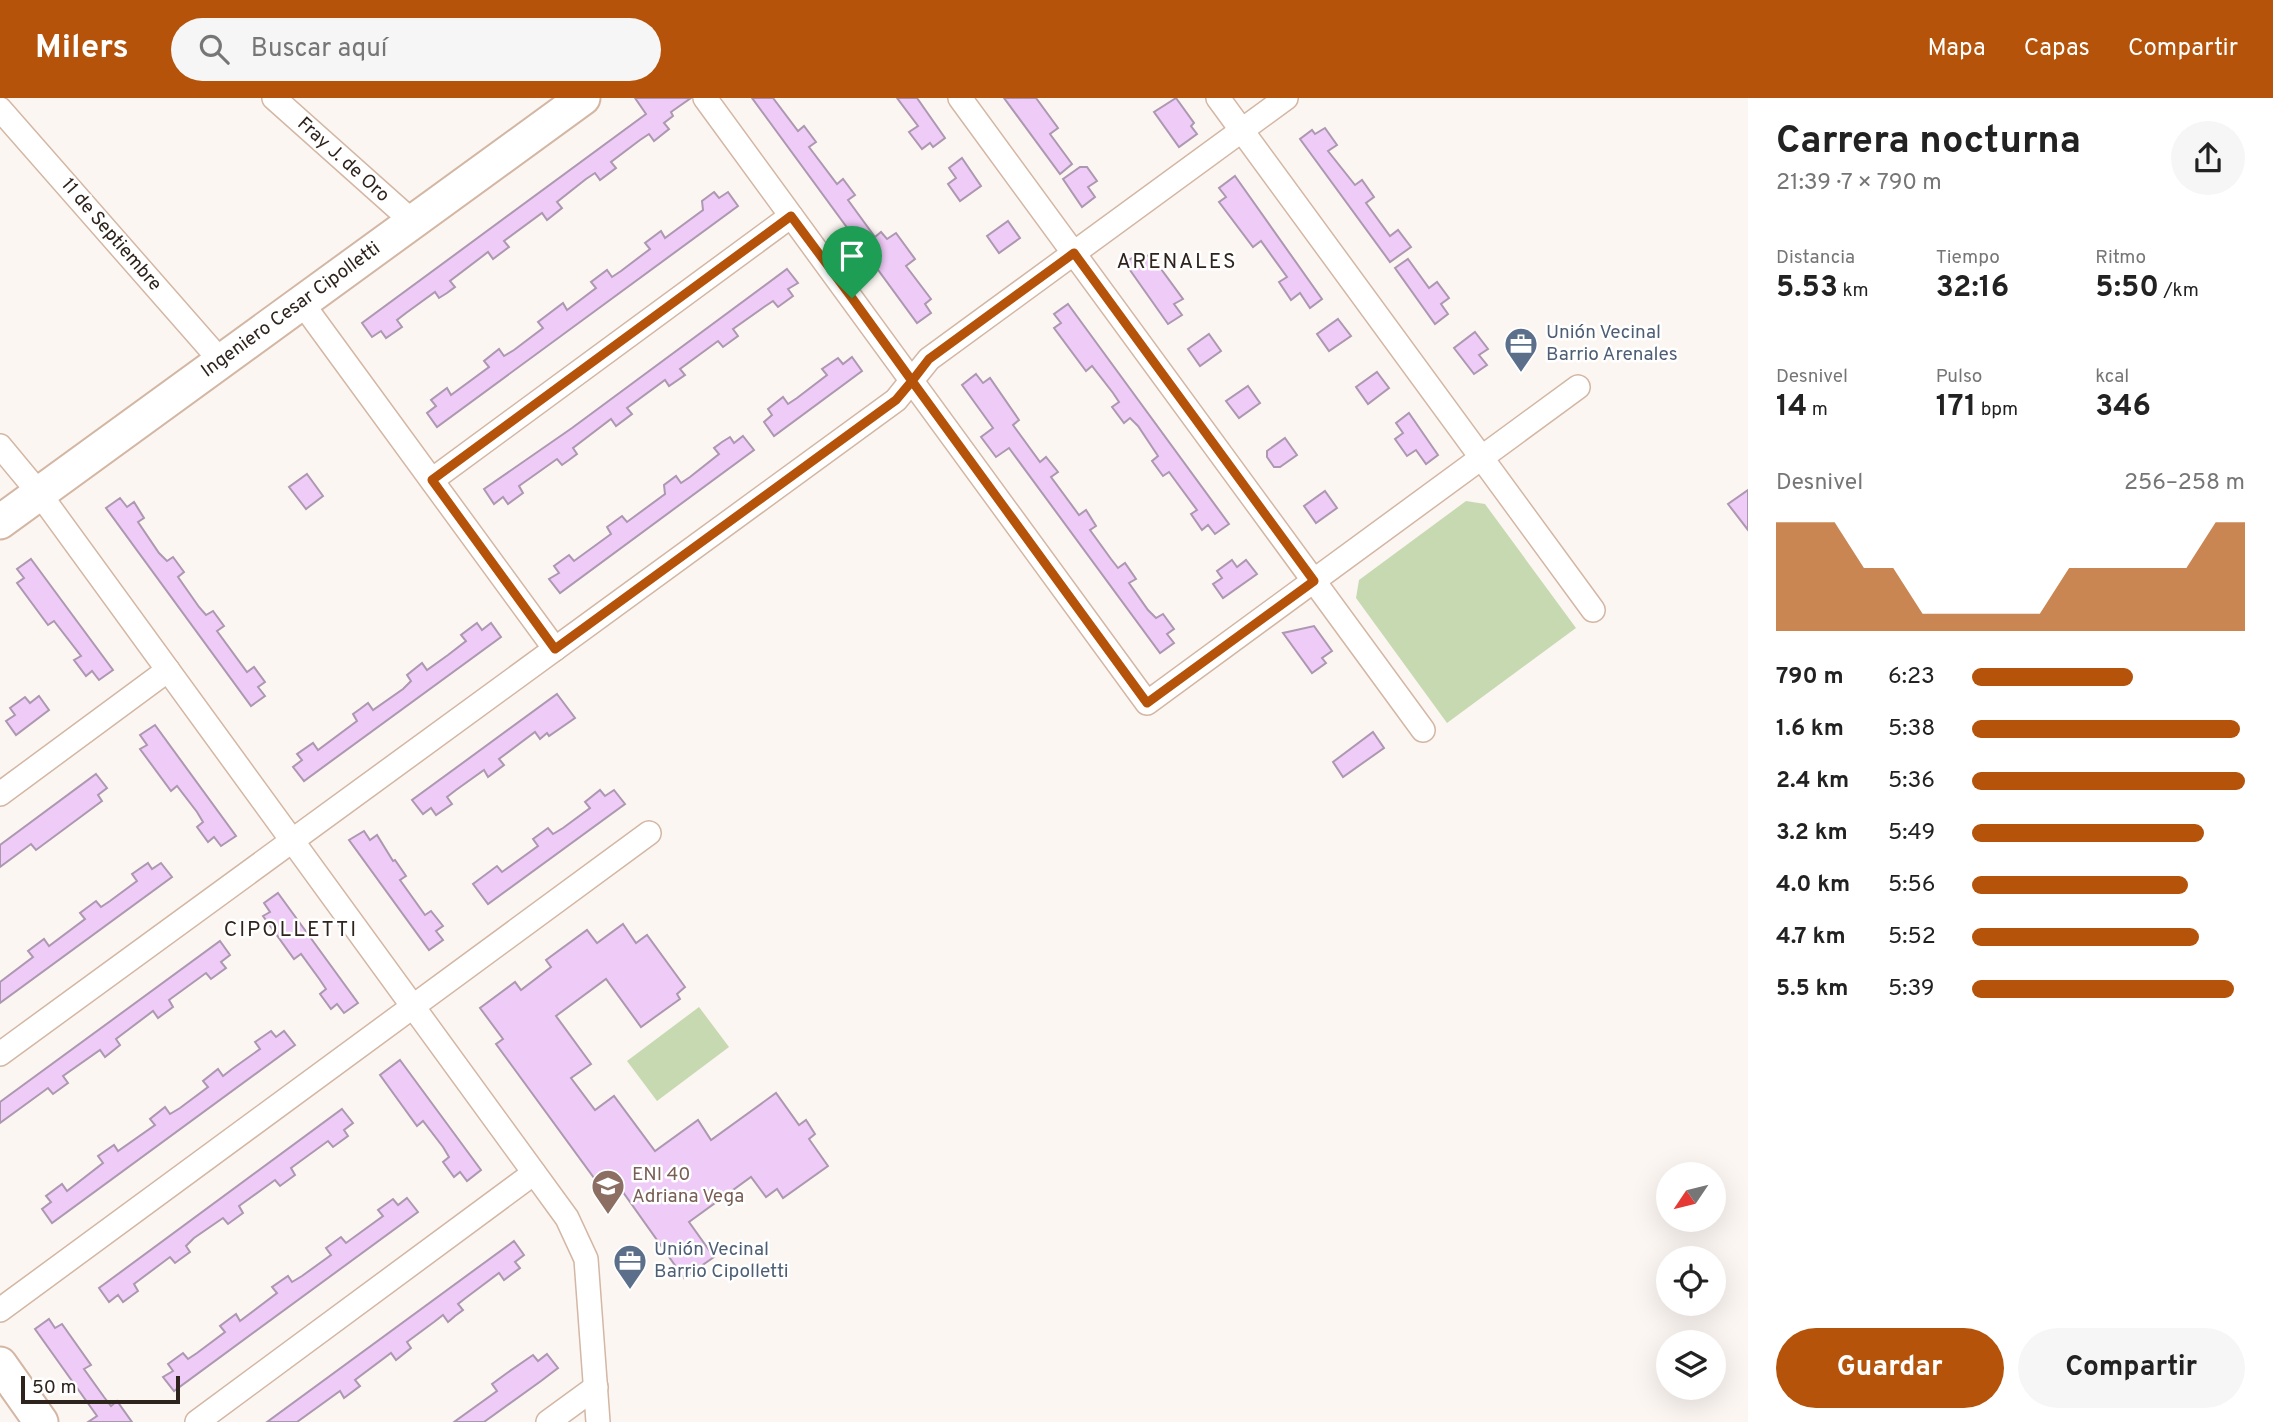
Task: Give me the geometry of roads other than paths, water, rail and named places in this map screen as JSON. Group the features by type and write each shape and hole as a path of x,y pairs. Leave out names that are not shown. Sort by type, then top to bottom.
{"street":[{"name":"Fray J. de Oro","path":"274,98 412,222"},
{"name":"Ingeniero Cesar Cipolletti","path":"0,522 583,98"},
{"path":"705,98 1147,703 1578,387"},
{"path":"960,98 1423,730"},
{"path":"1218,98 1593,610"},
{"path":"0,1054 896,400 929,359 1286,98"},
{"name":"11 de Septiembre","path":"0,109 221,361"},
{"path":"432,480 791,216"},
{"path":"302,303 555,649"},
{"path":"0,446 39,493 568,1218 585,1255 598,1422"},
{"path":"0,794 168,670"},
{"path":"0,1310 649,833"},
{"path":"197,1422 534,1172"},
{"path":"0,1364 10,1397 41,1422"},
{"path":"548,1422 596,1387"}],"place":[{"name":"Unión Vecinal Barrio Arenales","path":"1521,374"},
{"name":"ENI 40 Adriana Vega","path":"608,1216"},
{"name":"Unión Vecinal Barrio Cipolletti","path":"630,1291"}],"district":[{"name":"ARENALES","path":"1177,262"},
{"name":"CIPOLLETTI","path":"291,930"}]}
